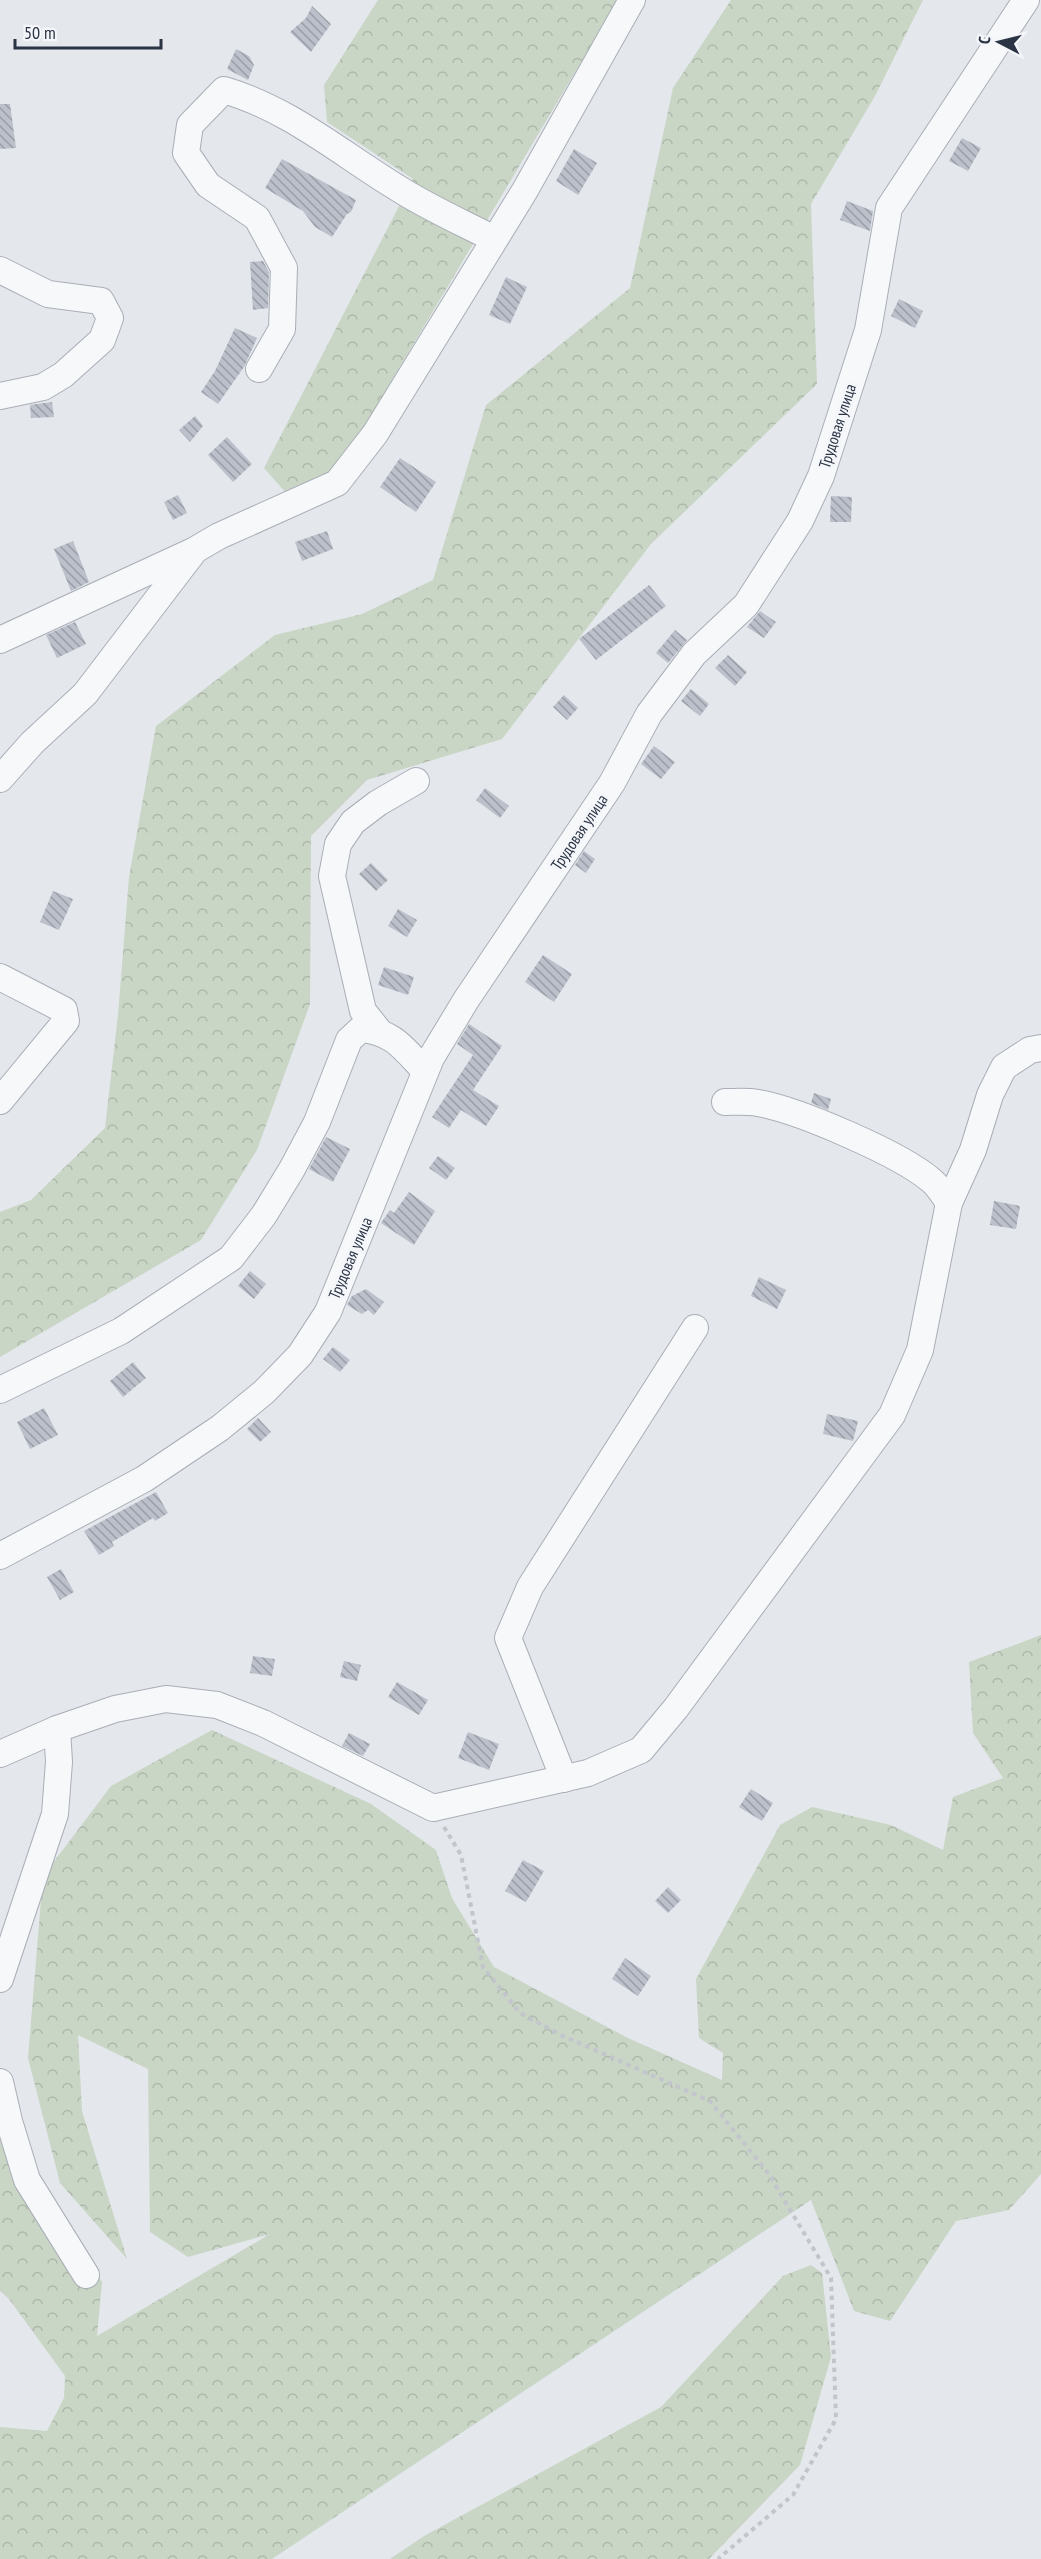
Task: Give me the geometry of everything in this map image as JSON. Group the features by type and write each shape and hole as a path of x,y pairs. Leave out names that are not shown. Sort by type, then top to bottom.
{"street":[{"path":"0,640 337,483 375,434 524,192 632,0"},
{"name":"Трудовая улица","path":"0,1556 144,1479 220,1428 264,1392 300,1355 328,1312 431,1058 466,1000 612,783 649,714 694,654 746,604 800,521 821,476 868,330 889,208 1026,0"},
{"path":"259,369 282,329 284,268 256,218 208,184 186,153 190,125 224,90 254,99 310,129 397,188 494,239"},
{"path":"0,270 48,294 101,301 110,318 102,340 63,375 43,387 0,396"},
{"path":"0,779 32,743 85,694 195,550"},
{"path":"416,781 378,803 353,822 338,844 332,876 363,1011 379,1031 396,1041 425,1071"},
{"path":"0,977 64,1010 66,1021 0,1101"},
{"path":"0,1390 121,1331 231,1258 264,1215 292,1169 317,1122 349,1040 361,1029 379,1031"},
{"path":"0,1754 115,1709 166,1699 217,1705 263,1723 433,1808 588,1773 641,1749 676,1708 892,1415 920,1350 949,1203 973,1150 990,1095 1004,1067 1030,1050 1041,1048"},
{"path":"726,1102 756,1102 791,1111 846,1135 906,1163 933,1182 949,1203"},
{"path":"564,1779 508,1638 530,1587 695,1328"},
{"path":"0,1979 55,1814 59,1762 57,1730"},
{"path":"0,2082 27,2180 86,2275"}],"path":[{"path":"433,1808 461,1855 483,1967 520,2013 561,2035 710,2101 768,2173 831,2278 836,2419 793,2495 718,2559"}],"green space":[{"path":"378,0 618,0 338,471 287,494 264,468 413,179 327,122 324,85"},
{"path":"731,0 923,0 875,96 811,204 817,384 651,544 502,739 367,780 311,836 310,1004 257,1150 201,1240 0,1357 0,1212 31,1200 105,1128 118,1015 129,877 156,726 275,635 362,614 433,580 486,405 630,288 673,88"},
{"path":"1041,1635 1041,2174 1009,2210 956,2221 890,2321 854,2311 811,2200 272,2559 0,2559 0,2427 47,2431 64,2398 65,2376 9,2299 0,2291 0,2121 102,2282 97,2336 270,2234 188,2257 150,2232 148,2069 78,2035 82,2111 127,2259 60,2183 28,2058 43,1876 111,1786 212,1730 371,1804 436,1850 452,1898 494,1967 628,2038 722,2080 723,2053 699,2038 696,1979 780,1825 812,1807 891,1825 943,1850 953,1797 1003,1778 973,1733 969,1662"},
{"path":"811,2265 822,2273 831,2357 800,2465 709,2559 390,2559 424,2536 661,2407 783,2276"}],"building":[{"path":"312,6 331,24 311,52 290,32 306,18"},
{"path":"236,49 249,56 254,65 248,80 227,69"},
{"path":"0,104 10,104 16,148 0,149"},
{"path":"962,138 981,148 968,171 949,161"},
{"path":"574,149 597,163 578,195 556,181"},
{"path":"282,159 356,200 351,212 347,214 332,237 315,227 303,211 265,188"},
{"path":"847,201 873,211 870,231 840,220"},
{"path":"263,261 269,272 268,308 253,310 250,262"},
{"path":"506,277 527,287 510,324 489,315"},
{"path":"899,299 923,311 915,328 891,316"},
{"path":"235,328 257,338 244,367 218,404 201,392 215,371"},
{"path":"52,402 54,417 31,418 30,405"},
{"path":"195,416 203,426 190,442 179,430"},
{"path":"227,437 252,464 233,482 208,455"},
{"path":"400,458 436,482 416,512 380,487"},
{"path":"178,495 187,513 173,520 164,502"},
{"path":"831,496 852,497 851,522 830,522"},
{"path":"327,531 333,549 302,561 295,542"},
{"path":"73,541 89,582 71,591 54,549"},
{"path":"649,585 666,606 596,660 579,639"},
{"path":"760,611 776,622 764,638 747,627"},
{"path":"75,622 86,644 57,658 46,635"},
{"path":"675,630 687,640 668,663 656,653"},
{"path":"728,655 747,672 735,686 715,668"},
{"path":"691,689 709,704 700,716 681,701"},
{"path":"564,695 578,708 567,720 553,707"},
{"path":"654,746 675,762 661,779 641,764"},
{"path":"485,788 509,806 500,818 476,800"},
{"path":"584,851 595,859 586,873 575,865"},
{"path":"371,863 388,880 376,891 359,874"},
{"path":"53,891 73,899 59,930 40,922"},
{"path":"398,909 417,920 407,937 388,926"},
{"path":"543,955 572,974 554,1002 525,982"},
{"path":"384,967 414,977 408,995 378,985"},
{"path":"469,1024 502,1046 473,1090 499,1106 486,1126 461,1110 449,1128 432,1117 473,1055 457,1044"},
{"path":"814,1093 831,1099 828,1110 811,1103"},
{"path":"326,1137 350,1149 333,1182 309,1169"},
{"path":"438,1156 455,1168 446,1180 429,1168"},
{"path":"409,1192 435,1211 414,1245 381,1223 390,1210 394,1213"},
{"path":"994,1201 1020,1206 1016,1229 990,1225"},
{"path":"250,1271 266,1284 254,1299 238,1286"},
{"path":"759,1277 786,1290 777,1309 751,1296"},
{"path":"366,1289 384,1302 374,1315 368,1310 362,1314 347,1305 352,1296"},
{"path":"333,1347 350,1360 340,1372 323,1359"},
{"path":"133,1362 146,1378 123,1397 110,1381"},
{"path":"44,1408 58,1435 30,1449 17,1422"},
{"path":"827,1414 858,1421 853,1441 823,1434"},
{"path":"258,1418 271,1432 260,1442 247,1429"},
{"path":"156,1492 168,1513 155,1521 153,1518 112,1542 114,1546 99,1555 84,1531"},
{"path":"61,1569 74,1592 60,1600 47,1577"},
{"path":"253,1656 275,1659 272,1676 250,1673"},
{"path":"344,1661 361,1665 357,1681 340,1677"},
{"path":"397,1682 428,1700 419,1715 388,1697"},
{"path":"468,1732 499,1744 489,1770 458,1758"},
{"path":"349,1733 370,1744 363,1756 342,1746"},
{"path":"751,1789 773,1803 762,1821 739,1807"},
{"path":"523,1860 544,1871 526,1902 505,1891"},
{"path":"668,1887 681,1900 668,1913 655,1901"},
{"path":"625,1958 651,1976 638,1996 612,1979"}]}
